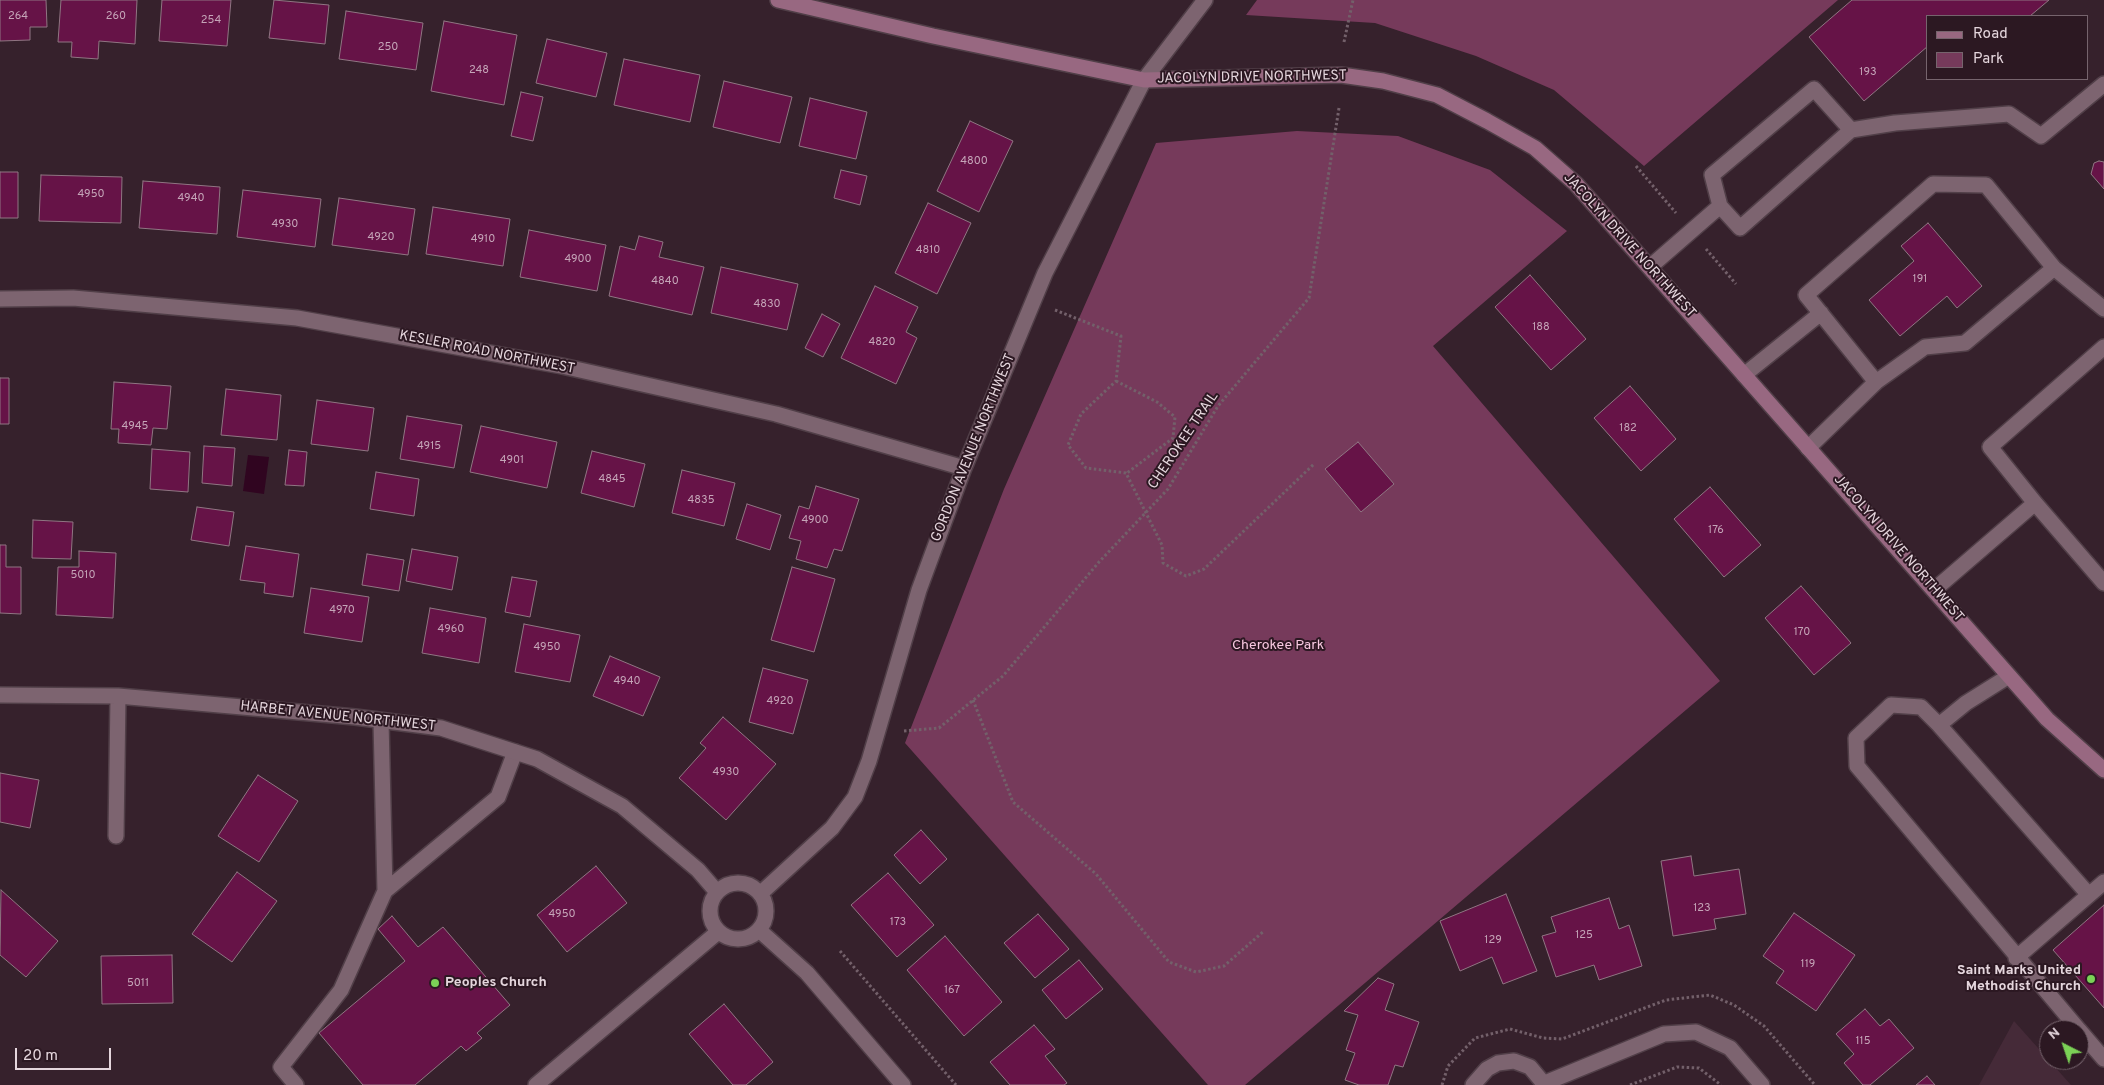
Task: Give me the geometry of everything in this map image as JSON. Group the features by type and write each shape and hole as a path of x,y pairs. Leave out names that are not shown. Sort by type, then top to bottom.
{"street":[{"name":"JACOLYN DRIVE NORTHWEST","path":"778,0 933,36 1144,80 1341,75 1383,82 1437,95 1535,148 1576,184 1651,266 1744,375 2047,718 2104,770"},
{"name":"GORDON AVENUE NORTHWEST","path":"760,894 838,820 854,797 878,728 919,590 964,468 1045,273 1144,80 1205,0"},
{"path":"1851,130 1814,90 1712,175 1720,206 1740,228 1851,130 1895,122 2010,114 2041,136 2104,84"},
{"path":"1876,382 1806,295 1933,184 1986,185 2054,268 2104,309"},
{"path":"1651,266 1720,206"},
{"path":"1808,448 1876,382 1925,348 1965,343 2054,268"},
{"name":"KESLER ROAD NORTHWEST","path":"0,299 73,298 297,318 572,368 776,414 964,468"},
{"path":"1744,375 1821,313"},
{"path":"2104,348 1990,447 2104,583"},
{"path":"1934,590 2035,502"},
{"path":"1939,725 1966,703 2009,676"},
{"name":"HARBET AVENUE NORTHWEST","path":"0,695 118,696 441,728 537,759 622,806 698,870 717,892"},
{"path":"116,836 118,696"},
{"path":"2070,1020 2016,958 1857,766 1856,738 1891,705 1922,707 2089,894"},
{"path":"296,1085 280,1066 342,990 385,890 381,721"},
{"path":"385,890 498,796 515,752"},
{"path":"2016,958 2104,882"},
{"path":"734,883 753,888 760,894 765,903 766,913 764,922 759,930 752,936 734,940 718,932 709,916 709,907 717,892 725,886 734,883"},
{"path":"759,930 807,974 903,1085"},
{"path":"536,1085 718,932"},
{"path":"1473,1085 1487,1069 1498,1063 1514,1061 1530,1067 1545,1084 1664,1034 1696,1032 1730,1048 1762,1085"},
{"path":"2089,1042 2104,1059"}],"path":[{"path":"1344,42 1353,0"},
{"name":"CHEROKEE TRAIL","path":"878,728 902,731 939,728 1004,676 1099,562 1168,489 1218,406 1309,298 1339,108"},
{"path":"1034,301 1121,336 1116,381 1081,414 1068,445 1086,468 1126,473 1173,438 1175,417 1157,402 1116,381"},
{"path":"1126,473 1147,511 1162,545 1163,563 1186,576 1204,569 1314,464"},
{"path":"974,700 1013,802 1096,874 1169,962 1196,972 1224,966 1264,931"},
{"path":"840,951 956,1085"},
{"path":"1630,1085 1677,1067 1699,1068 1721,1085"}],"shaded area":[{"path":"248,455 269,457 264,494 243,491"},
{"path":"2014,1021 2039,1049 2039,1070 2058,1070 2071,1085 1979,1085"}],"green space":[{"path":"1257,0 1838,0 1644,166 1554,90 1476,56 1375,23 1246,15"},
{"name":"Cherokee Park","path":"1297,131 1398,136 1490,170 1567,231 1433,346 1720,681 1245,1085 1208,1085 905,743 1004,489 1156,143"}],"building":[{"path":"0,0 46,0 47,27 30,27 30,40 0,41"},
{"path":"61,0 137,0 135,44 99,41 98,59 71,57 72,42 58,42"},
{"path":"162,0 231,0 227,46 159,41"},
{"path":"274,0 329,5 325,44 269,38"},
{"path":"1852,0 2049,0 2031,15 1926,15 1926,48 1864,101 1809,37"},
{"path":"346,11 423,23 416,70 339,59"},
{"path":"444,21 517,35 504,105 431,91"},
{"path":"547,39 607,53 596,97 536,83"},
{"path":"624,59 700,75 690,122 614,105"},
{"path":"724,81 792,97 780,143 713,127"},
{"path":"521,92 543,97 533,141 511,136"},
{"path":"810,98 867,112 856,159 799,146"},
{"path":"970,121 1013,141 979,212 937,191"},
{"path":"2104,162 2104,189 2091,174 2094,163"},
{"path":"841,170 867,176 860,205 834,198"},
{"path":"0,172 18,172 18,218 0,218"},
{"path":"41,175 122,177 121,223 39,221"},
{"path":"143,181 220,187 217,234 139,228"},
{"path":"243,190 321,199 315,247 237,237"},
{"path":"339,198 415,209 408,255 332,245"},
{"path":"928,203 971,223 937,294 895,273"},
{"path":"433,207 510,219 503,266 426,254"},
{"path":"1928,223 1982,286 1957,308 1947,296 1900,336 1869,300 1914,261 1901,246"},
{"path":"529,230 606,245 597,291 520,277"},
{"path":"639,236 663,242 659,257 704,267 692,315 609,296 620,246 635,250"},
{"path":"721,267 798,284 787,330 711,313"},
{"path":"1530,275 1586,339 1551,370 1495,307"},
{"path":"875,286 918,307 906,332 917,338 896,384 841,358"},
{"path":"822,314 840,324 823,357 805,348"},
{"path":"0,378 9,378 9,424 0,424"},
{"path":"114,382 171,386 167,429 153,428 151,445 118,443 119,429 111,429"},
{"path":"1630,386 1676,439 1641,471 1594,418"},
{"path":"226,389 281,395 277,440 221,435"},
{"path":"317,400 374,408 368,451 311,444"},
{"path":"407,416 462,425 454,468 400,459"},
{"path":"481,426 557,442 547,488 470,472"},
{"path":"1358,442 1394,484 1361,512 1325,469"},
{"path":"204,446 235,448 232,486 202,483"},
{"path":"152,449 190,452 188,492 150,489"},
{"path":"289,450 307,452 304,486 285,485"},
{"path":"592,451 645,464 634,507 581,493"},
{"path":"682,470 735,483 724,526 672,513"},
{"path":"376,472 419,479 414,516 370,509"},
{"path":"816,486 859,499 842,551 834,549 827,568 796,559 801,541 789,538 799,506 809,509"},
{"path":"1710,487 1761,545 1724,577 1674,519"},
{"path":"747,504 781,515 770,550 736,539"},
{"path":"197,507 234,512 229,546 191,540"},
{"path":"33,520 73,522 71,559 32,558"},
{"path":"0,545 6,545 6,567 21,567 21,614 0,613"},
{"path":"246,546 299,554 293,597 264,593 265,583 240,580"},
{"path":"412,549 458,557 452,590 406,581"},
{"path":"79,551 116,553 113,618 56,615 58,567 79,567"},
{"path":"367,554 404,560 399,591 362,585"},
{"path":"792,567 835,579 814,652 771,640"},
{"path":"512,577 537,581 530,617 505,612"},
{"path":"1801,586 1851,643 1814,675 1765,618"},
{"path":"311,588 369,597 362,642 304,633"},
{"path":"430,608 486,618 479,663 422,653"},
{"path":"524,624 580,635 570,682 515,672"},
{"path":"610,656 660,677 643,716 593,696"},
{"path":"763,668 808,680 793,734 749,722"},
{"path":"723,717 776,764 726,820 679,778 706,748 700,743"},
{"path":"0,773 39,780 30,828 0,822"},
{"path":"258,775 298,801 259,862 218,836"},
{"path":"921,830 947,859 920,884 894,855"},
{"path":"1691,856 1694,876 1739,869 1746,914 1714,919 1716,929 1673,936 1661,861"},
{"path":"596,866 627,903 567,952 537,915"},
{"path":"237,872 277,901 232,962 192,934"},
{"path":"888,873 934,925 897,957 851,905"},
{"path":"1,890 58,941 26,977 0,955"},
{"path":"1506,894 1537,971 1503,984 1492,957 1460,971 1440,921"},
{"path":"1609,898 1619,929 1629,925 1642,966 1599,980 1594,965 1556,977 1542,936 1556,932 1551,917"},
{"name":"Saint Marks United Methodist Church","path":"2104,905 2104,1008 2053,950"},
{"path":"1794,913 1855,955 1816,1011 1776,983 1784,971 1763,956"},
{"path":"1038,914 1069,949 1035,978 1004,943"},
{"name":"Peoples Church","path":"392,916 418,947 443,927 510,1005 477,1033 482,1038 466,1051 461,1046 415,1085 363,1085 319,1033 405,961 378,929"},
{"path":"945,936 1002,1002 964,1036 907,970"},
{"path":"172,955 173,1003 102,1004 101,956"},
{"path":"1079,960 1103,989 1066,1019 1042,990"},
{"path":"1378,978 1394,984 1385,1010 1419,1022 1403,1067 1395,1065 1388,1085 1359,1085 1345,1080 1355,1053 1346,1050 1358,1015 1344,1011"},
{"path":"724,1004 773,1062 746,1085 733,1085 689,1034"},
{"path":"1865,1009 1880,1026 1889,1019 1914,1048 1870,1085 1863,1085 1844,1063 1854,1054 1836,1034"},
{"path":"1034,1025 1055,1049 1045,1056 1067,1083 1064,1085 1010,1085 990,1062"},
{"path":"1927,1076 1935,1085 1916,1085"}],"place":[{"name":"Saint Marks United Methodist Church","path":"2091,979"},
{"name":"Peoples Church","path":"435,983"}]}
